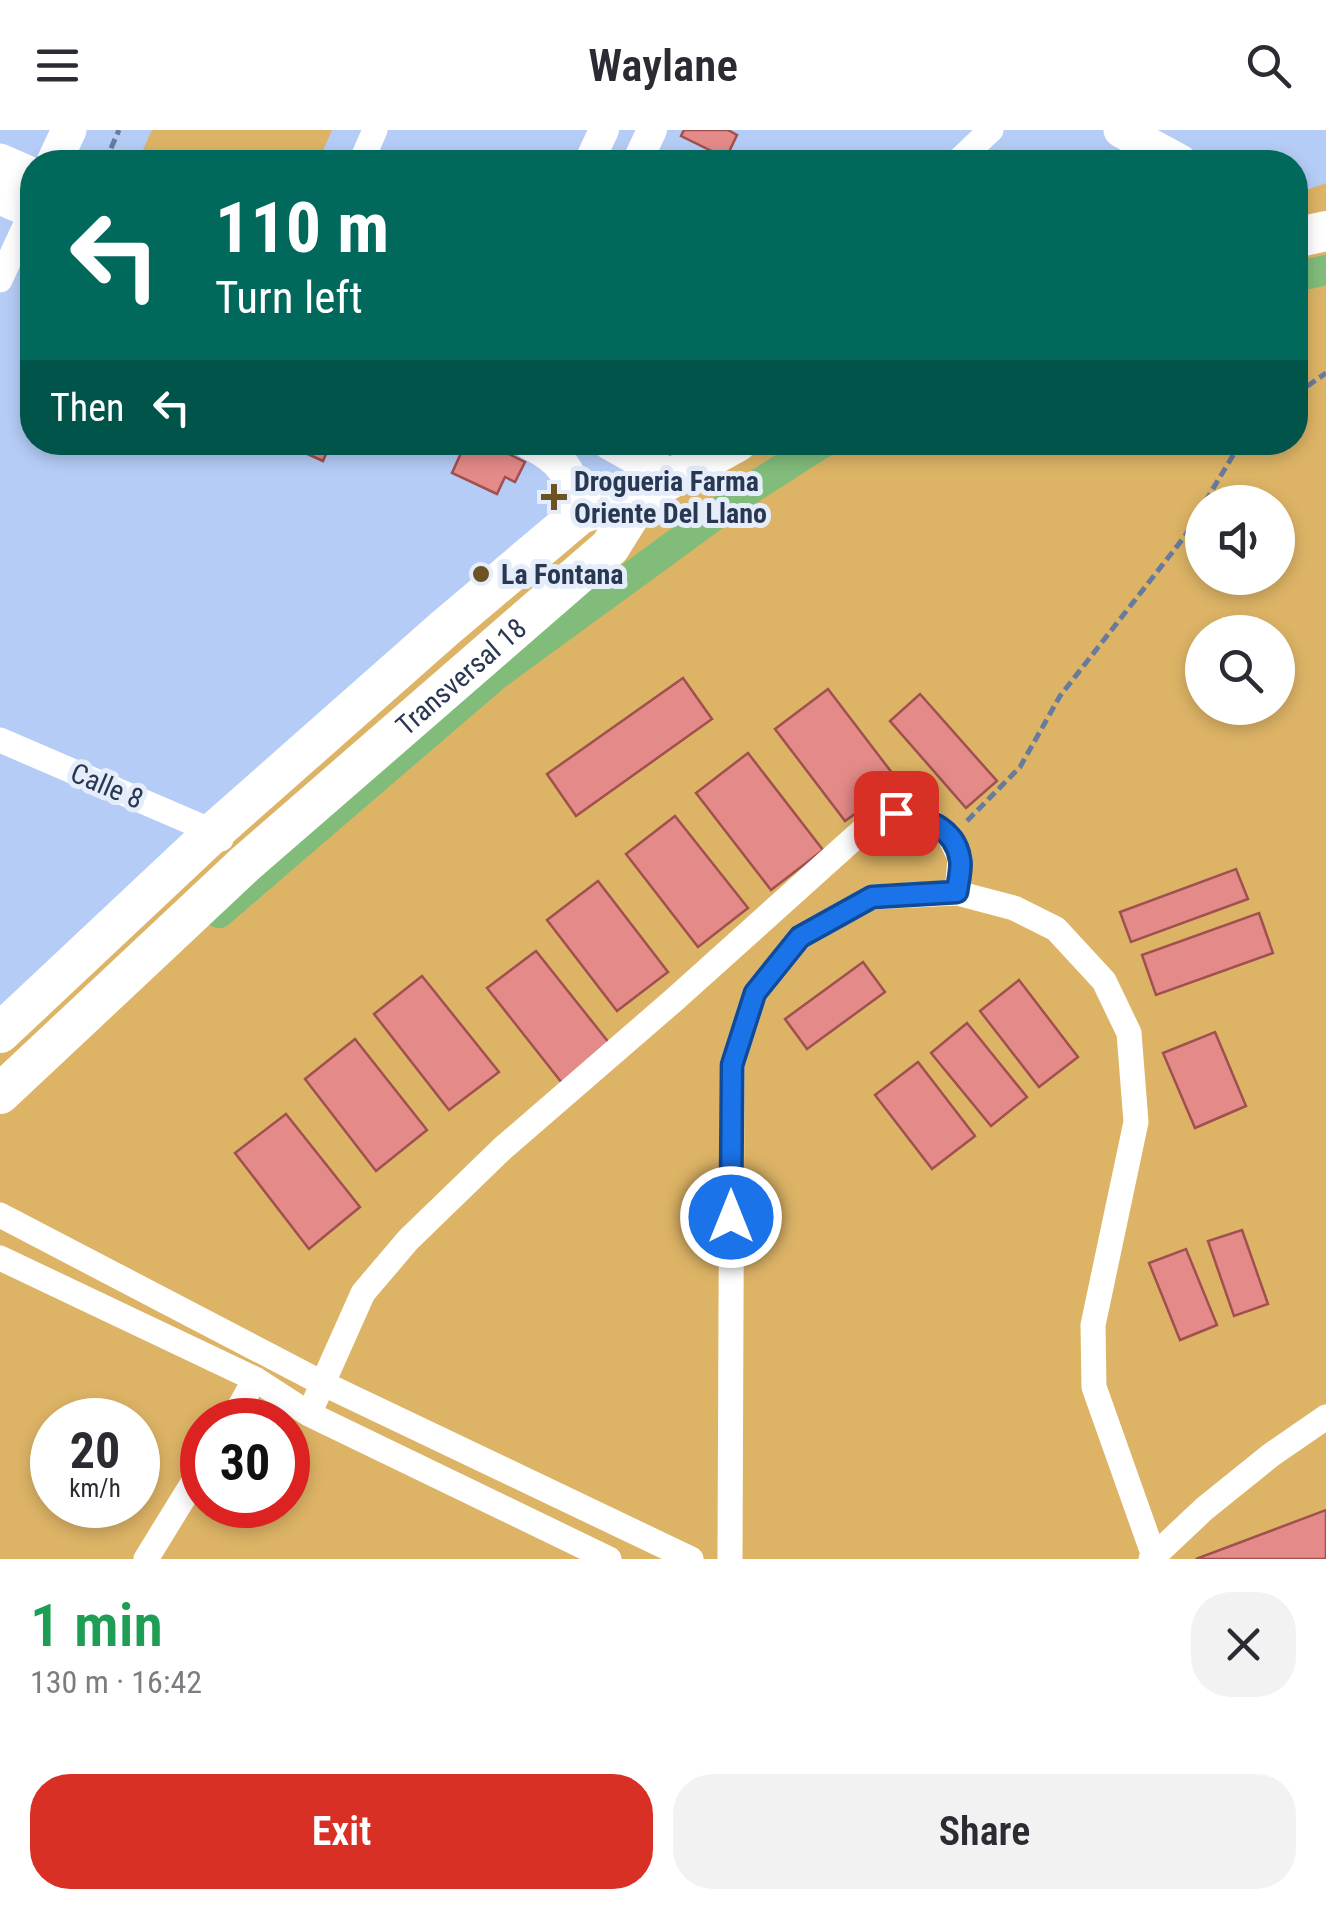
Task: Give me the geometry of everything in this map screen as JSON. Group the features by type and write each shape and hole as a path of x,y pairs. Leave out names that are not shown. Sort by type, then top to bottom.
{"main road":[{"path":"1120,130 1158,150"},
{"path":"555,455 572,482 580,514"},
{"path":"633,455 658,486 714,455"},
{"name":"Transversal 18","path":"0,1032 214,832 580,514 658,486"},
{"name":"Transversal 18","path":"0,1094 245,864 610,547 658,486"}],"street":[{"path":"970,150 991,130"},
{"path":"0,280 20,236"},
{"name":"Calle 8","path":"0,740 214,832"},
{"path":"610,1559 310,1414 364,1293 408,1240 503,1148 872,822 896,813 924,816 949,835 960,858 957,892"},
{"path":"214,832 245,864"},
{"path":"730,1559 732,1065 755,993 800,937 872,897 957,892 1014,908 1056,929 1104,981 1129,1033 1136,1122 1093,1325 1094,1387 1153,1558 1204,1509 1271,1454 1326,1417"},
{"path":"0,1215 322,1384 692,1559"},
{"path":"0,1258 255,1379 285,1398"},
{"path":"244,1398 255,1379"},
{"path":"146,1559 180,1504"}],"path":[{"path":"1216,485 1233,455"},
{"path":"949,835 978,812 1020,767 1060,696 1185,536"}],"shaded area":[{"path":"152,130 332,130 323,150 143,150"},
{"path":"1326,183 1326,1559 0,1559 0,1041 629,478 670,455 1308,455 1308,189"}],"building":[{"path":"684,130 728,130 737,135 730,150 710,150 681,136"},
{"path":"460,455 511,455 525,462 515,482 505,477 497,494 452,473"},
{"path":"683,678 712,719 576,816 547,774"},
{"path":"828,689 899,782 845,821 775,729"},
{"path":"920,694 997,781 966,808 890,721"},
{"path":"748,753 823,850 771,890 696,793"},
{"path":"675,816 748,908 698,947 626,854"},
{"path":"1236,869 1248,899 1131,942 1120,912"},
{"path":"598,881 668,972 617,1011 547,920"},
{"path":"1259,913 1273,953 1156,995 1142,955"},
{"path":"536,951 610,1044 562,1083 487,988"},
{"path":"863,962 885,992 807,1049 785,1019"},
{"path":"422,976 499,1072 449,1110 374,1014"},
{"path":"1019,980 1078,1057 1039,1087 980,1011"},
{"path":"967,1023 1027,1097 991,1126 931,1053"},
{"path":"1215,1032 1246,1106 1195,1128 1163,1053"},
{"path":"355,1039 427,1130 376,1171 305,1079"},
{"path":"918,1062 975,1136 932,1169 875,1095"},
{"path":"286,1114 360,1207 309,1249 235,1153"},
{"path":"1242,1230 1268,1304 1234,1316 1208,1241"},
{"path":"1186,1249 1217,1325 1180,1340 1149,1263"},
{"path":"1326,1510 1326,1559 1196,1559"}],"waterway":[{"path":"1308,274 1326,270"},
{"path":"219,913 495,676 755,486 804,455"}],"place":[{"name":"Drogueria Farma Oriente Del Llano","path":"554,497"},
{"name":"La Fontana","path":"481,574"}],"route":[{"path":"731,1217 732,1065 755,993 800,937 872,897 957,892 960,858 949,835 924,816 896,813"}]}
